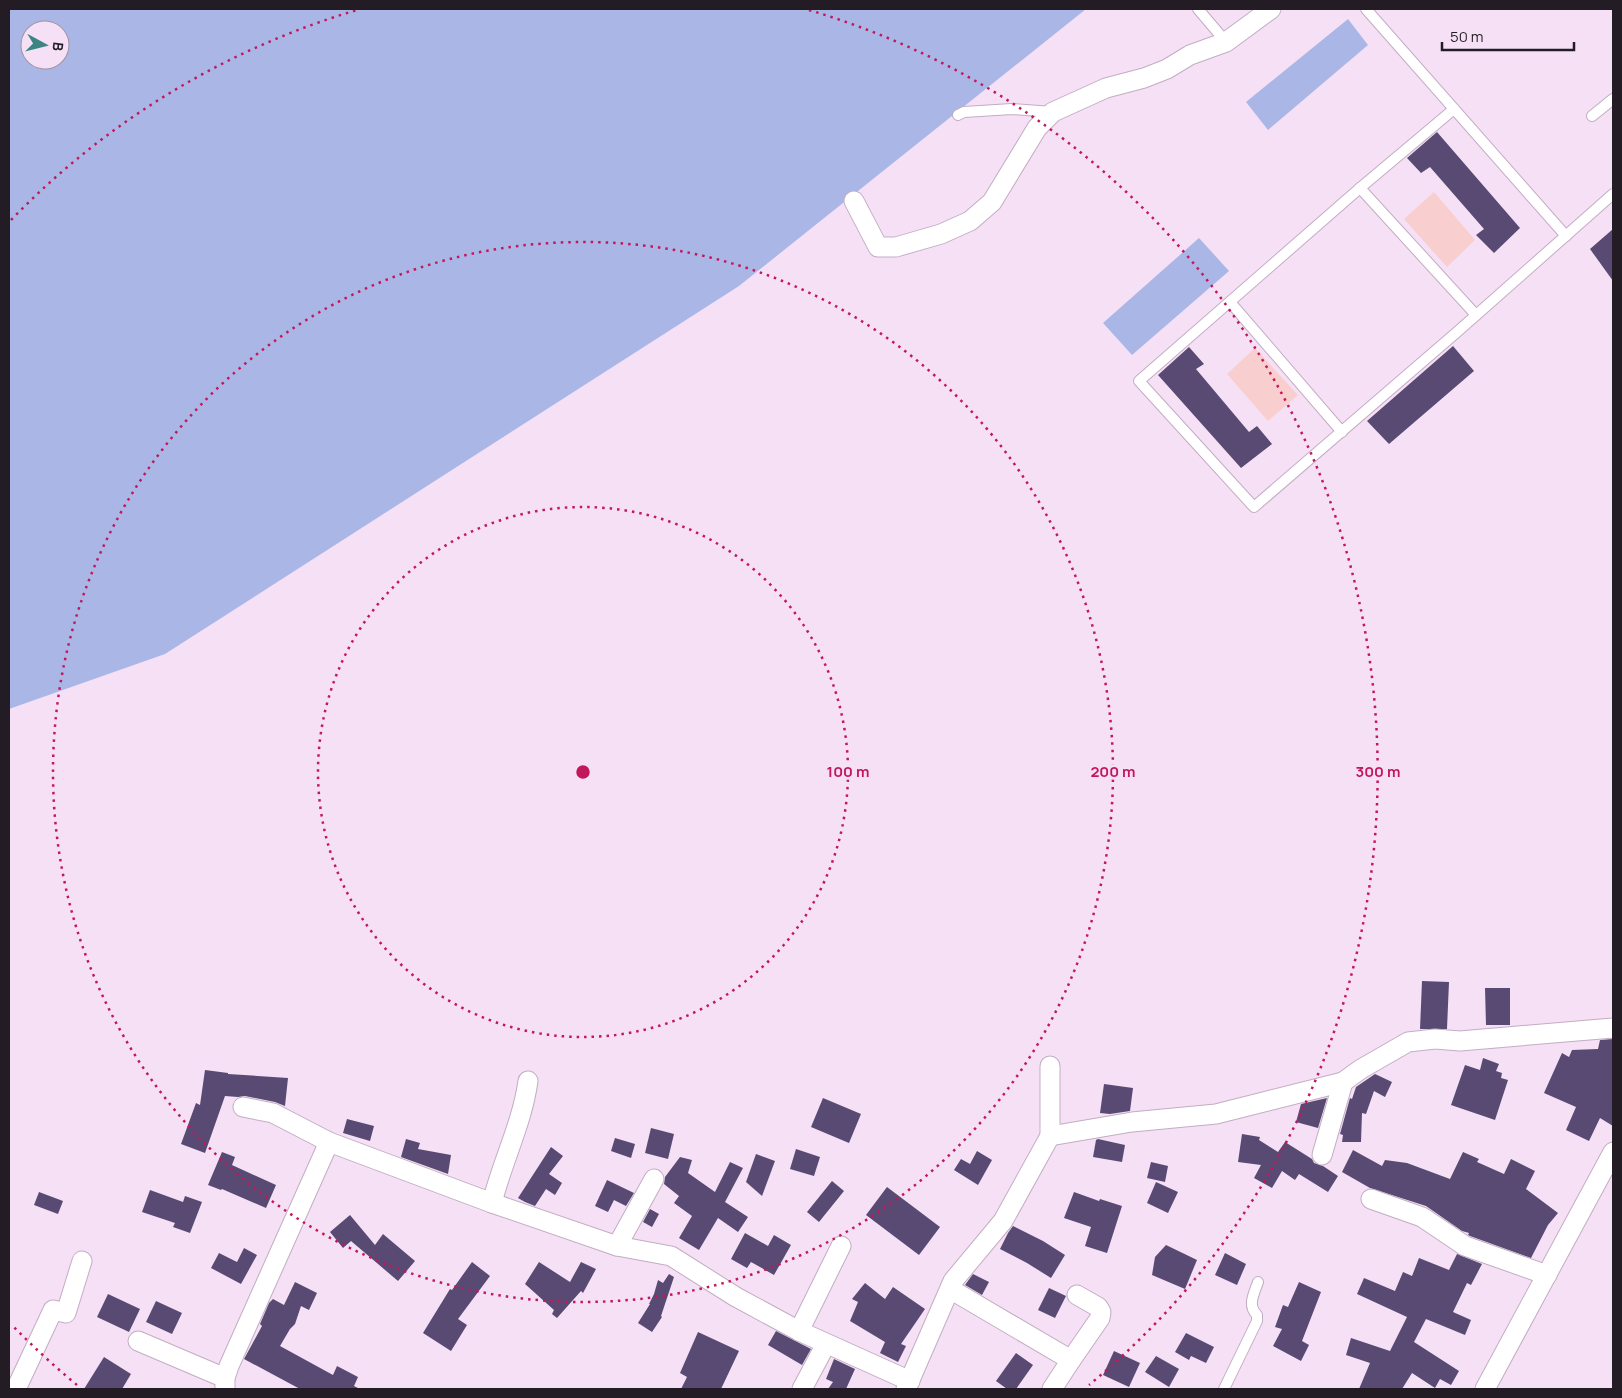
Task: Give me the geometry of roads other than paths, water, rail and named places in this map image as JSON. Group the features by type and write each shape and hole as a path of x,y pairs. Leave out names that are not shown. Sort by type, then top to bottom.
{"street":[{"path":"854,200 878,247 896,247 941,234 970,221 992,202 1037,128 1053,112 1106,88 1144,78 1167,69 1190,55 1226,42 1272,9"},
{"path":"1050,1136 1132,1122 1216,1114 1343,1082 1361,1069 1408,1042 1435,1039 1460,1041 1613,1028"},
{"path":"243,1107 274,1113 328,1142 492,1203 618,1246 671,1256 736,1297 799,1331 908,1385 953,1282 1002,1222 1050,1136 1050,1066"},
{"path":"492,1203 496,1183 515,1134 528,1081"},
{"path":"1322,1155 1343,1082"},
{"path":"138,1341 225,1384 328,1142"},
{"path":"1485,1389 1613,1152"},
{"path":"618,1246 654,1179"},
{"path":"1371,1199 1422,1217 1465,1246 1546,1276"},
{"path":"799,1331 841,1246"},
{"path":"16,1389 53,1310 66,1313 82,1261"},
{"path":"950,1289 1071,1360"},
{"path":"1052,1389 1100,1318 1101,1312 1098,1307 1078,1295"},
{"path":"802,1389 826,1344"}],"lane":[{"path":"1198,9 1226,42"},
{"path":"1366,9 1566,236"},
{"path":"1592,116 1613,98"},
{"path":"958,115 964,112 1012,109 1053,112"},
{"path":"1454,109 1360,188 1139,381 1254,507 1613,194"},
{"path":"1360,188 1476,315"},
{"path":"1230,302 1342,432"},
{"path":"1224,1389 1257,1321 1257,1315 1252,1310 1251,1304 1258,1282"}],"water":[{"path":"9,9 1086,9 739,286 165,654 9,709"},
{"path":"1348,19 1368,45 1268,130 1246,102"},
{"path":"1199,238 1229,271 1132,355 1103,323"}]}
